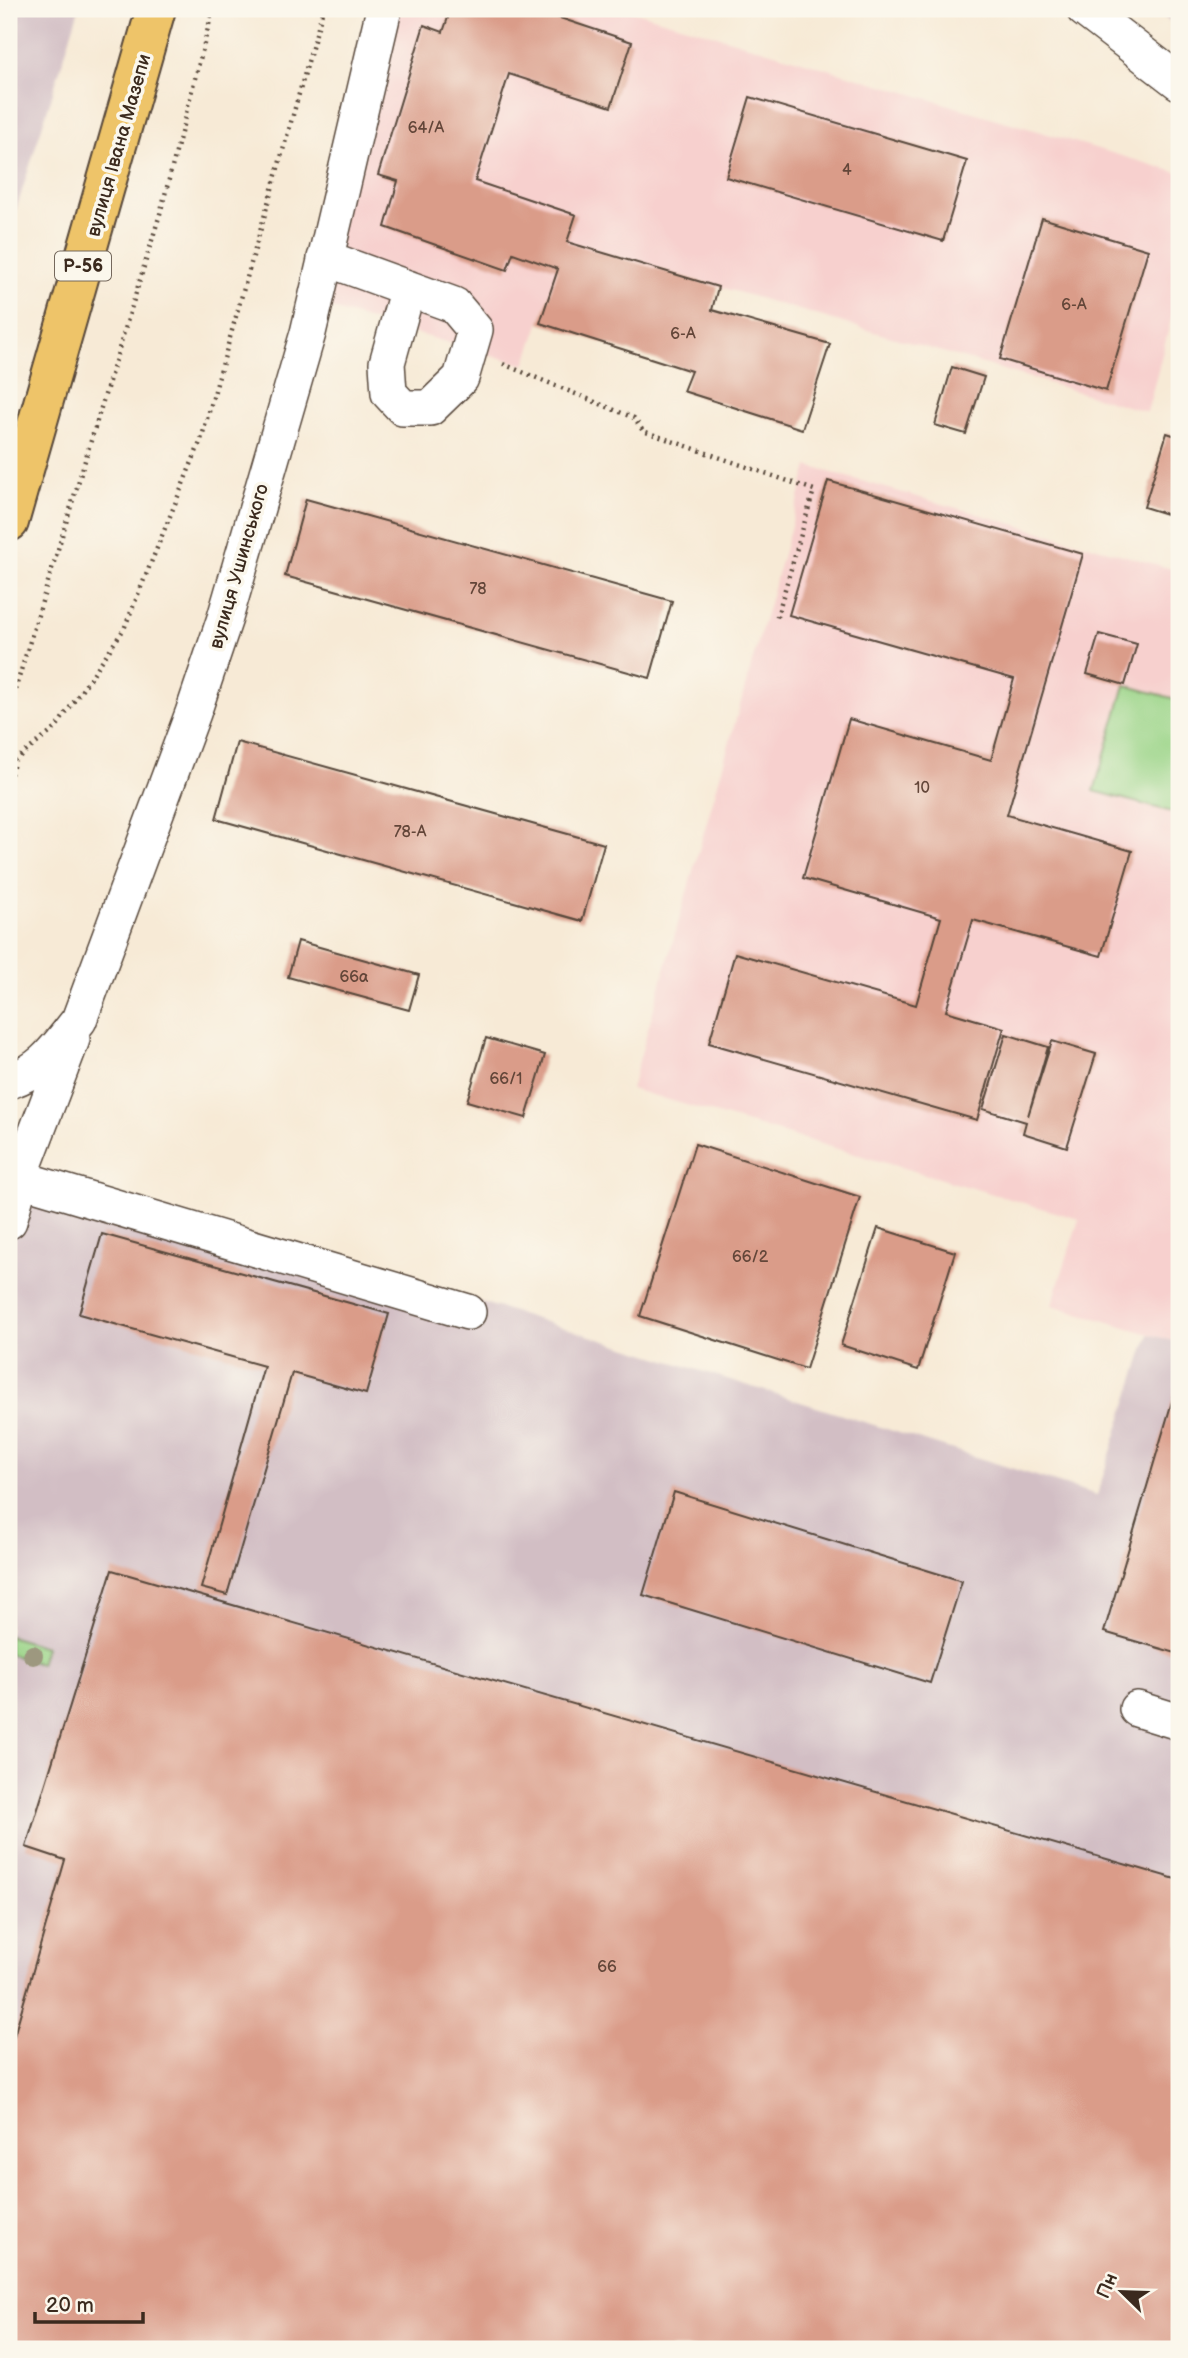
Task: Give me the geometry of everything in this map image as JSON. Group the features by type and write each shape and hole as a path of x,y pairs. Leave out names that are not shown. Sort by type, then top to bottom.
{"main road":[{"name":"вулиця Івана Мазепи","path":"9,522 156,9"}],"street":[{"name":"вулиця Ушинського","path":"9,1081 28,1075 48,1059 79,1020 193,713 225,618 308,333 384,9"},
{"path":"1084,9 1179,82"},
{"path":"326,258 408,288 454,305 475,330 461,378 430,408 403,408 389,393 387,363 408,288"},
{"path":"9,1221 16,1169 79,1020"},
{"path":"16,1169 468,1312"},
{"path":"1137,1709 1179,1722"}],"path":[{"path":"9,710 160,214 213,9"},
{"path":"9,781 15,760 55,729 124,629 196,453 323,9"},
{"path":"470,350 634,418 643,431 814,490 776,620"}],"shaded area":[{"path":"9,9 79,9 9,232"},
{"path":"384,9 626,9 1179,173 1179,289 1147,412 567,242 525,365 315,304"},
{"path":"1156,9 1179,9 1179,29"},
{"path":"808,466 1179,571 1179,1343 1052,1305 1079,1219 631,1089"},
{"path":"43,1174 507,1310 1097,1495 1149,1334 1179,1343 1179,2349 9,2349 9,1190"}],"green space":[{"path":"1125,685 1179,700 1179,814 1094,791"},
{"path":"1179,1037 1179,1104 1172,1072"},
{"path":"9,1636 45,1647 40,1664 9,1654"}],"building":[{"path":"451,9 533,9 632,42 611,107 509,74 475,181 576,215 567,242 718,287 712,310 830,344 802,429 683,391 691,371 540,323 558,269 513,253 507,270 385,227 398,181 378,175 424,25 443,32"},
{"path":"750,97 967,161 943,241 726,177"},
{"path":"1042,218 1148,250 1106,391 1000,359"},
{"path":"952,367 984,377 966,434 935,425"},
{"path":"1167,433 1179,437 1179,518 1144,507"},
{"path":"828,481 1083,554 1007,815 1132,851 1101,956 973,920 946,1011 1004,1028 977,1120 709,1043 735,953 916,1005 941,918 803,878 849,719 991,760 1014,679 789,615"},
{"path":"306,499 672,601 650,678 285,576"},
{"path":"1099,634 1137,644 1125,685 1087,674"},
{"path":"237,742 604,844 582,921 216,819"},
{"path":"298,941 419,975 409,1010 288,977"},
{"path":"1006,1034 1048,1047 1028,1116 1052,1041 1096,1054 1067,1147 1023,1133 1026,1122 983,1109"},
{"path":"486,1038 545,1055 526,1118 467,1101"},
{"path":"695,1144 860,1197 806,1369 640,1316"},
{"path":"878,1228 955,1252 918,1370 841,1345"},
{"path":"102,1234 389,1314 366,1394 292,1373 227,1595 201,1588 264,1366 79,1314"},
{"path":"1179,1378 1179,1654 1104,1632"},
{"path":"674,1492 962,1581 930,1683 643,1595"},
{"path":"112,1570 1179,1880 1179,2349 9,2349 9,2053 65,1860 26,1847"}]}
